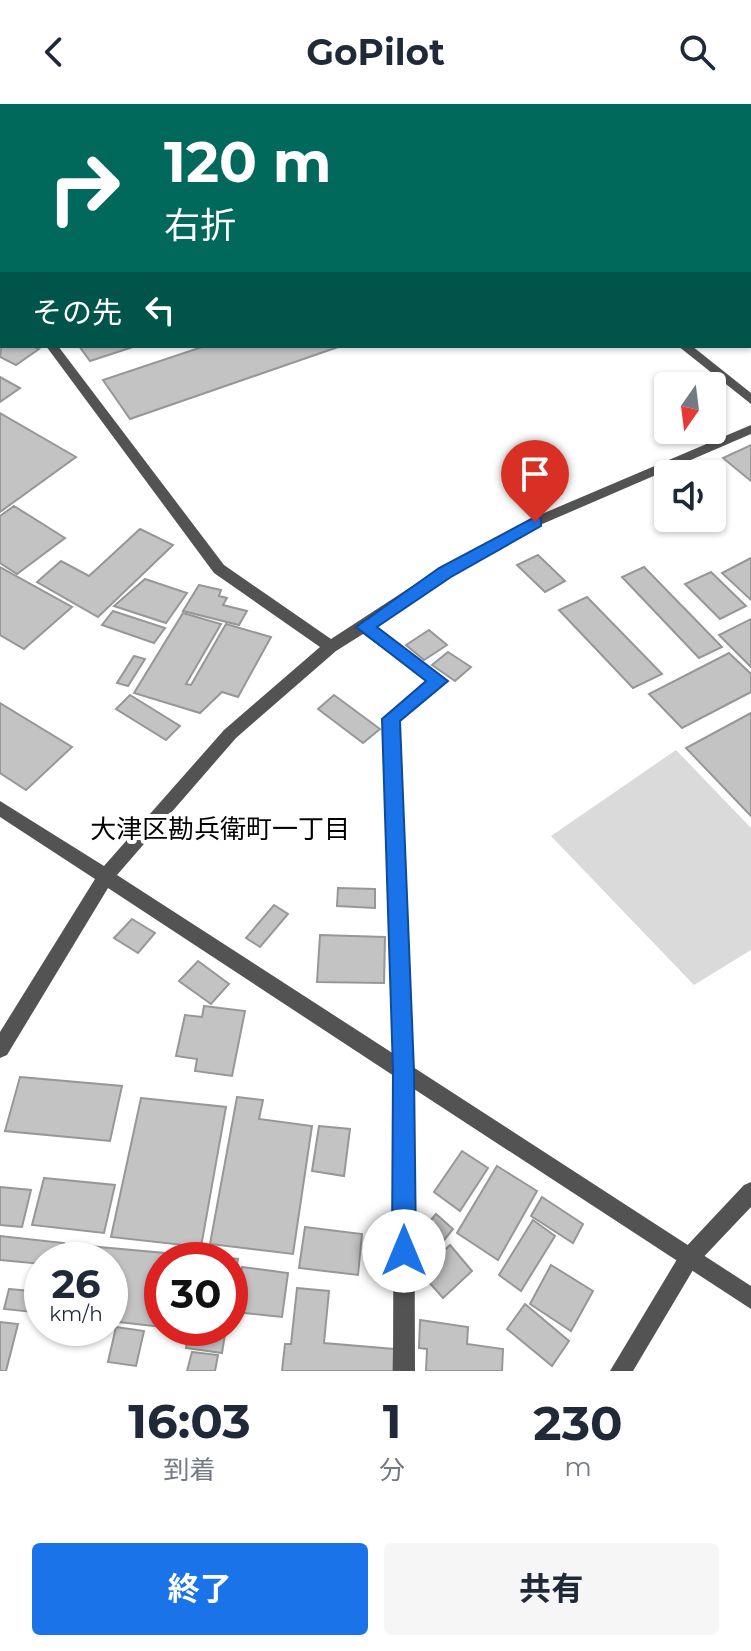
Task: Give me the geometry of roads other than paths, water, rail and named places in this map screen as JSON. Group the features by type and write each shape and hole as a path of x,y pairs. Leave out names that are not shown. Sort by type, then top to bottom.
{"street":[{"path":"53,348 219,569 331,647"},
{"path":"686,348 751,400"},
{"path":"0,1049 106,876 230,734 331,647 445,572 535,522 751,429"},
{"path":"364,627 439,681 391,719 404,1071 404,1371"},
{"path":"0,808 751,1298"},
{"path":"621,1371 689,1258 751,1192"}],"district":[{"name":"大津区勘兵衛町一丁目","path":"220,829"}]}
